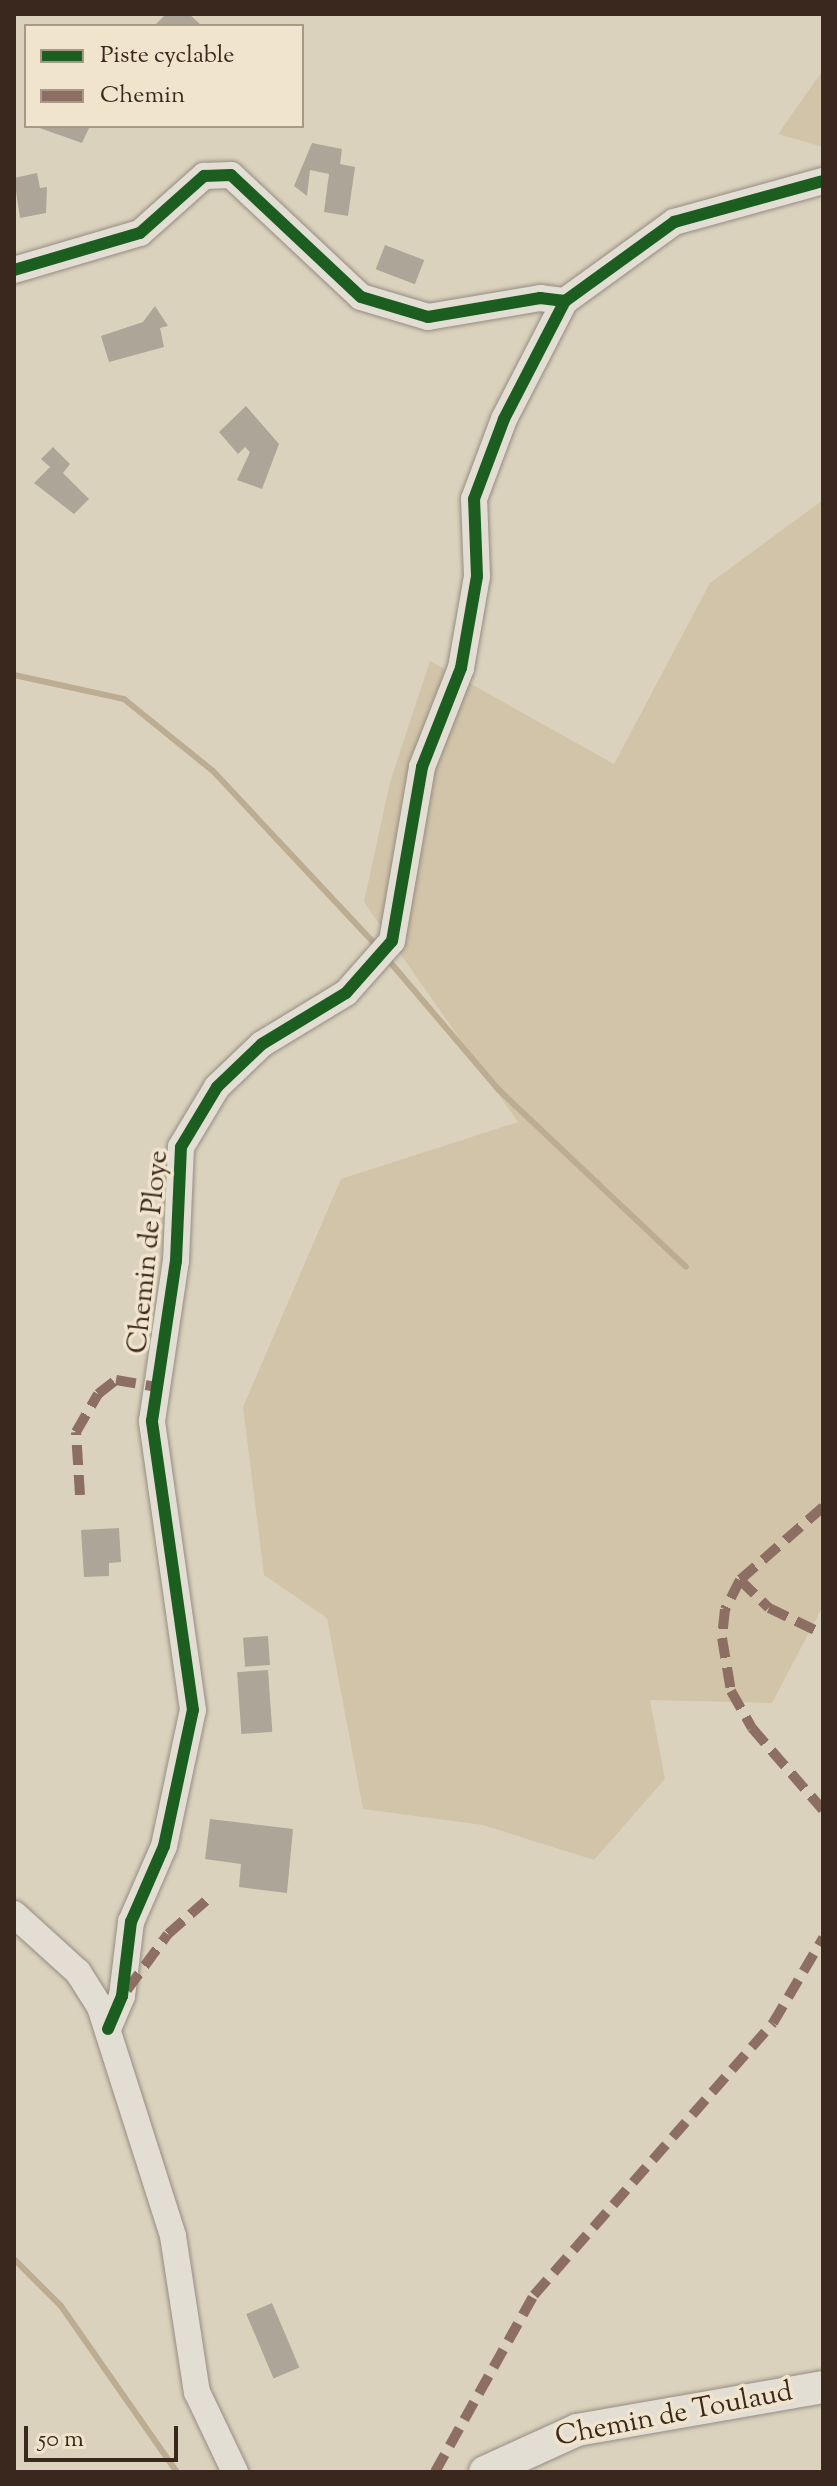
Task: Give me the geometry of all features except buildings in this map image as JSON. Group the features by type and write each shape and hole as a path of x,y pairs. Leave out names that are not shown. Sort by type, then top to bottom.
{"street":[{"path":"14,270 140,233 204,176 231,175 361,297 428,317 540,298 565,301"},
{"name":"Chemin de Ploye","path":"108,2029 122,1996 131,1922 164,1846 193,1710 152,1421 176,1261 181,1147 217,1087 262,1044 346,993 392,941 422,767 461,668 477,576 474,499 504,419 565,301 674,222 823,181"},
{"path":"14,1914 78,1972 108,2029 173,2236 197,2392 235,2472"},
{"name":"Chemin de Toulaud","path":"485,2472 577,2430 823,2387"}],"shaded area":[{"path":"823,70 823,147 778,134"},
{"path":"823,500 823,1606 772,1703 650,1700 665,1779 594,1860 483,1825 363,1809 327,1618 264,1575 243,1407 341,1179 518,1122 364,902 390,782 430,661 614,764 710,583"}],"waterway":[{"path":"14,675 124,699 213,771 376,945"},
{"path":"390,962 499,1090 686,1267"},
{"path":"14,2259 61,2306 177,2472"}],"marked path":[{"path":"80,1495 76,1432 98,1394 116,1380 157,1387"},
{"path":"823,1507 740,1580 725,1609 722,1638 731,1691 752,1728 823,1810"},
{"path":"740,1580 769,1608 823,1634"},
{"path":"127,1990 168,1934 209,1898"},
{"path":"435,2472 534,2295 773,2023 823,1938"}],"cycle path":[{"path":"14,270 140,233 204,176 231,175 361,297 428,317 540,298 565,301"},
{"path":"108,2029 122,1996 131,1922 164,1846 193,1710 152,1421 176,1261 181,1147 217,1087 262,1044 346,993 392,941 422,767 461,668 477,576 474,499 504,419 565,301 674,222 823,181"}]}
